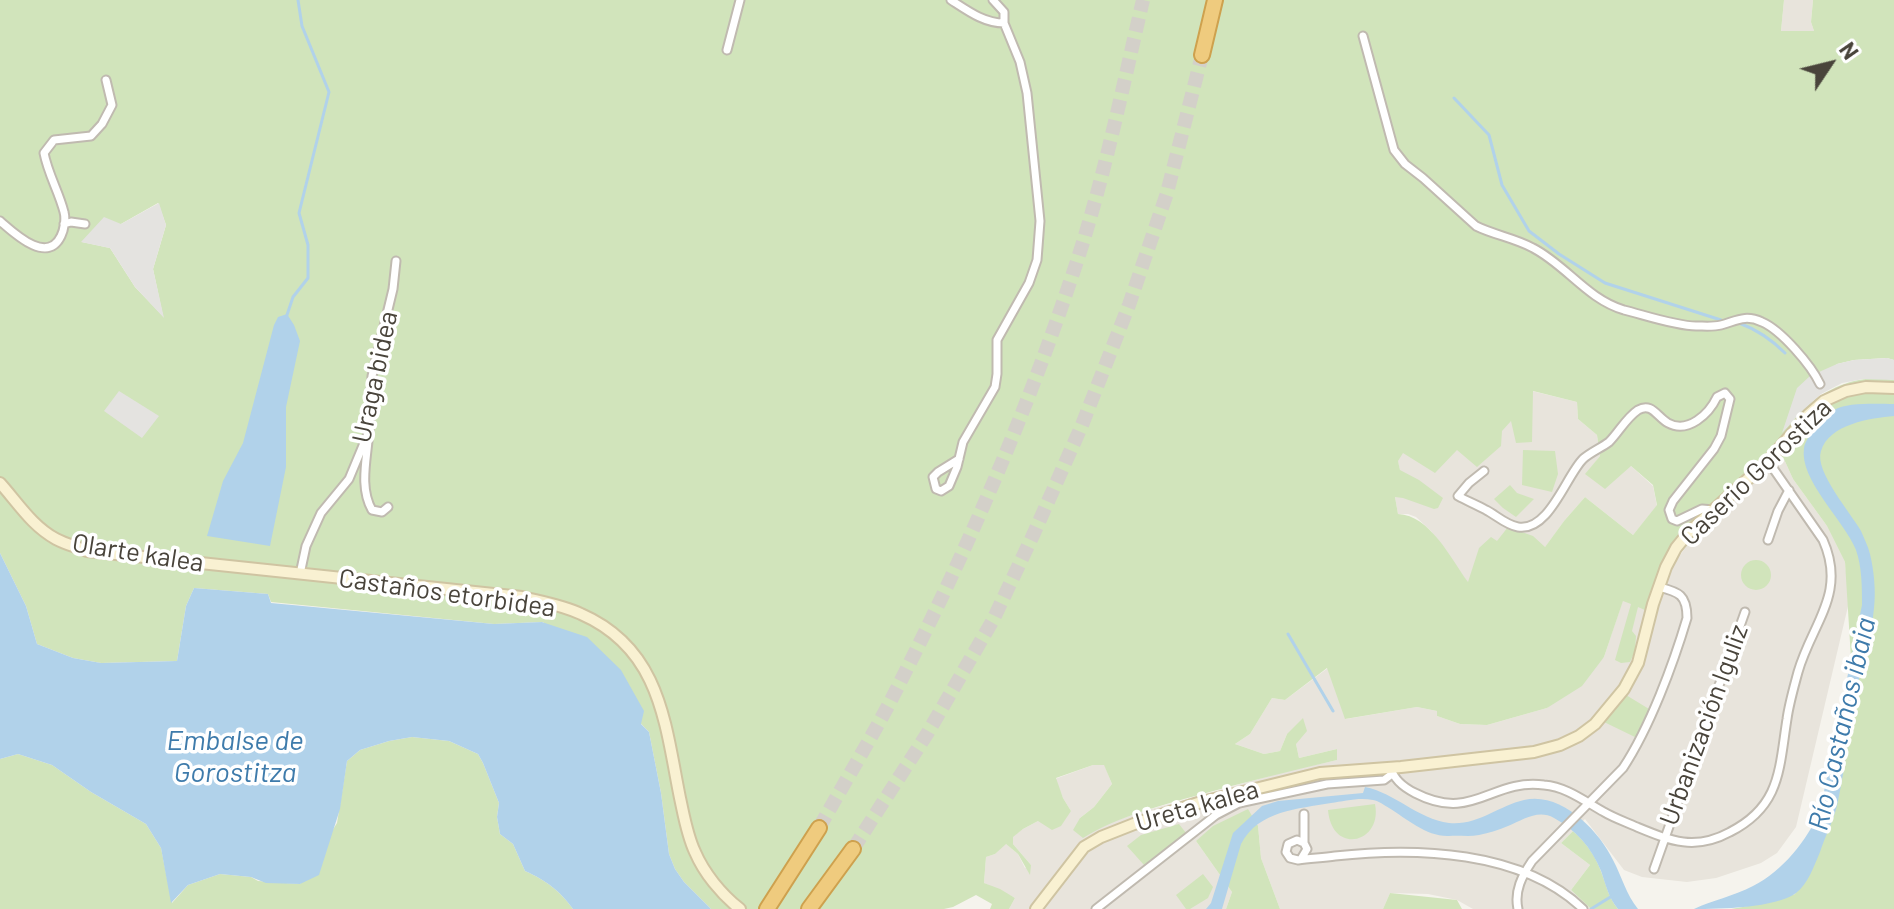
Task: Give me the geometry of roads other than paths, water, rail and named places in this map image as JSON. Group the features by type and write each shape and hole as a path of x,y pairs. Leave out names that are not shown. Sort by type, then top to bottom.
{"highway":[{"path":"1202,55 1215,0"},
{"path":"767,909 819,828"},
{"path":"809,909 853,849"}],"street":[{"path":"727,50 740,0"},
{"path":"951,0 992,23 1004,23"},
{"path":"959,459 963,442 995,387 997,340 1029,283 1037,260 1040,221 1027,93 1020,62 1004,23 1004,12 993,0"},
{"path":"1363,36 1394,150 1405,164 1476,226 1534,248 1604,303 1691,326 1714,326 1747,317 1760,321 1770,326 1806,362 1820,384"},
{"path":"0,221 28,244 45,248 56,244 62,234 65,215 44,153 54,140 91,136 102,124 112,105 106,80"},
{"path":"64,224 85,224"},
{"name":"Uraga bidea","path":"300,574 306,546 321,513 349,479 369,431 372,376 393,289 396,261"},
{"name":"Caserio Gorostiza","path":"1546,749 1579,736 1595,724 1624,689 1638,663 1659,587 1676,548 1689,532 1768,461 1824,401 1846,391 1866,387 1894,388"},
{"path":"1484,471 1458,496 1512,525 1521,528 1529,526 1555,503 1582,460 1606,444 1639,409 1651,408 1670,424 1692,424 1712,408 1717,397 1725,393 1730,399 1721,436 1702,466 1673,501 1669,514 1677,521 1702,509 1714,510"},
{"path":"369,431 366,495 372,510 382,512 388,507"},
{"name":"Urbanización Iguliz","path":"1589,802 1606,813 1664,838 1681,843 1700,843 1743,824 1760,809 1774,790 1799,670 1828,600 1832,580 1829,553 1823,540 1768,461"},
{"name":"Olarte kalea","path":"0,483 42,531 87,551 300,574"},
{"path":"1768,540 1789,490"},
{"name":"Castaños etorbidea","path":"300,574 522,597 583,614 609,631 636,657 652,681 666,724 690,839 713,882 740,909"},
{"name":"Urbanización Iguliz","path":"1525,872 1546,845 1623,768 1634,752 1685,625 1687,610 1682,596 1659,587"},
{"name":"Urbanización Iguliz","path":"1654,869 1745,612"},
{"name":"Ureta kalea","path":"1036,909 1084,847 1134,824 1198,803 1320,773 1392,771 1546,749"},
{"path":"1392,771 1411,791 1439,803 1470,802 1510,787 1538,784 1556,786 1589,802"},
{"name":"Ureta kalea","path":"1096,909 1216,815 1239,803 1327,784 1384,780 1392,771"},
{"path":"1301,859 1306,853 1304,814"},
{"path":"1304,843 1294,840 1288,844 1286,852 1290,858 1298,860 1369,852 1417,852 1467,858 1525,872 1552,884 1583,909"},
{"path":"1518,909 1517,892 1525,872"}],"water":[{"path":"287,314 300,341 286,407 286,467 270,546 207,536 223,481 243,443 274,325 278,317"},
{"name":"Río Castaños ibaia","path":"1894,404 1894,416 1852,424 1833,434 1821,451 1820,459 1828,480 1867,545 1873,567 1875,595 1837,806 1820,852 1804,885 1787,898 1747,907 1694,909 1764,880 1801,844 1820,811 1862,605 1862,584 1856,550 1808,473 1804,448 1812,432 1840,407"},
{"name":"Embalse de Gorostitza","path":"0,553 26,606 37,644 73,658 101,663 177,661 186,606 194,588 268,594 271,603 494,624 542,622 587,637 621,670 644,711 641,724 649,732 669,854 684,882 711,909 573,909 552,887 525,871 513,844 500,834 497,817 499,803 478,754 449,741 412,737 360,750 347,761 340,809 319,875 300,884 266,883 251,877 220,874 188,885 171,903 161,848 146,824 52,765 18,754 0,759"},
{"path":"1365,787 1427,817 1449,823 1469,822 1524,800 1551,801 1577,815 1607,848 1638,909 1618,909 1588,847 1554,818 1531,816 1479,835 1441,836 1379,802 1363,799 1280,813 1258,824 1241,844 1222,909 1206,909 1211,903 1233,833 1262,806 1278,801 1363,793"}],"waterway":[{"path":"287,315 293,297 308,278 308,245 299,213 329,92 302,26 298,0"},
{"path":"1454,98 1489,135 1502,185 1529,231 1605,283 1721,320"},
{"path":"1739,323 1764,335 1785,353"},
{"path":"1288,634 1333,711"},
{"path":"1591,909 1612,896"}],"tunnel":[{"path":"819,828 888,706 939,603 1031,391 1092,212 1143,0"},
{"path":"853,849 927,734 993,620 1082,425 1129,305 1167,193 1202,55"}]}
